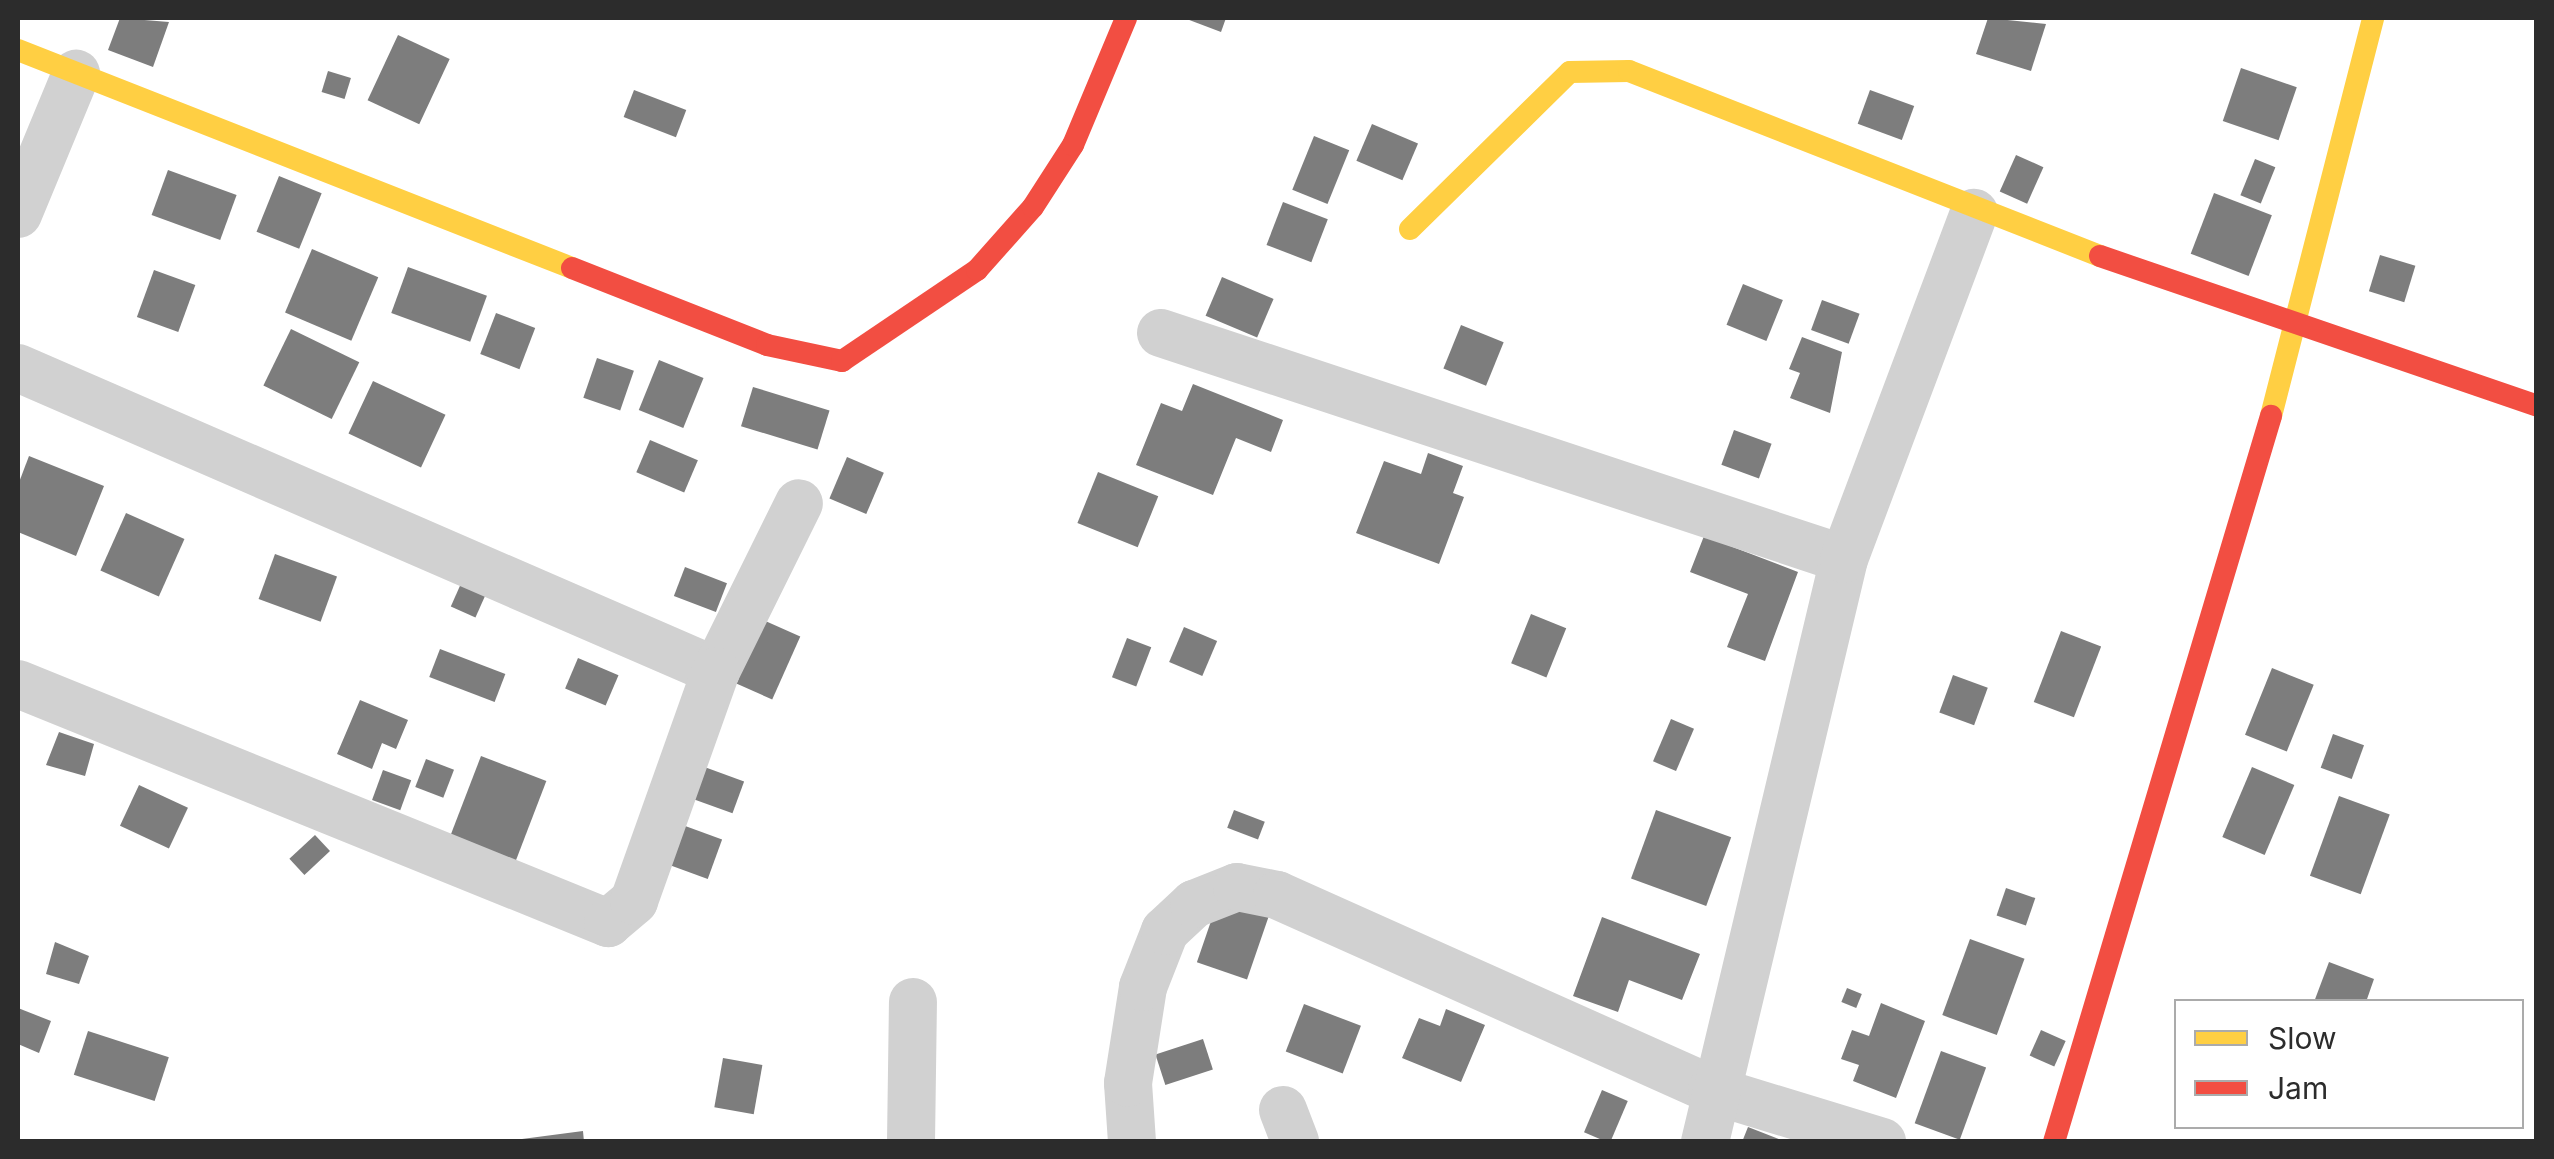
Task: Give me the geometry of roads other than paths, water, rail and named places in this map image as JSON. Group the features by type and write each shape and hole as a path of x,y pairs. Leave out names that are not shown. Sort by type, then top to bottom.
{"street":[{"path":"18,50 767,345 842,361 977,270 1033,207 1073,146 1126,18"},
{"path":"2054,1142 2299,321 2374,18"},
{"path":"1410,229 1570,72 1595,67 1629,71 1974,213 2299,321 2536,406"},
{"path":"18,214 76,74"},
{"path":"1705,1142 1712,1090 1844,560 1974,213"},
{"path":"1161,333 1844,560"},
{"path":"18,368 716,671"},
{"path":"18,684 608,922 634,900 716,671 799,503"},
{"path":"1132,1142 1128,1083 1144,986 1165,930 1194,904 1238,887 1277,896 1712,1090 1882,1142"},
{"path":"911,1142 912,1002"}]}
